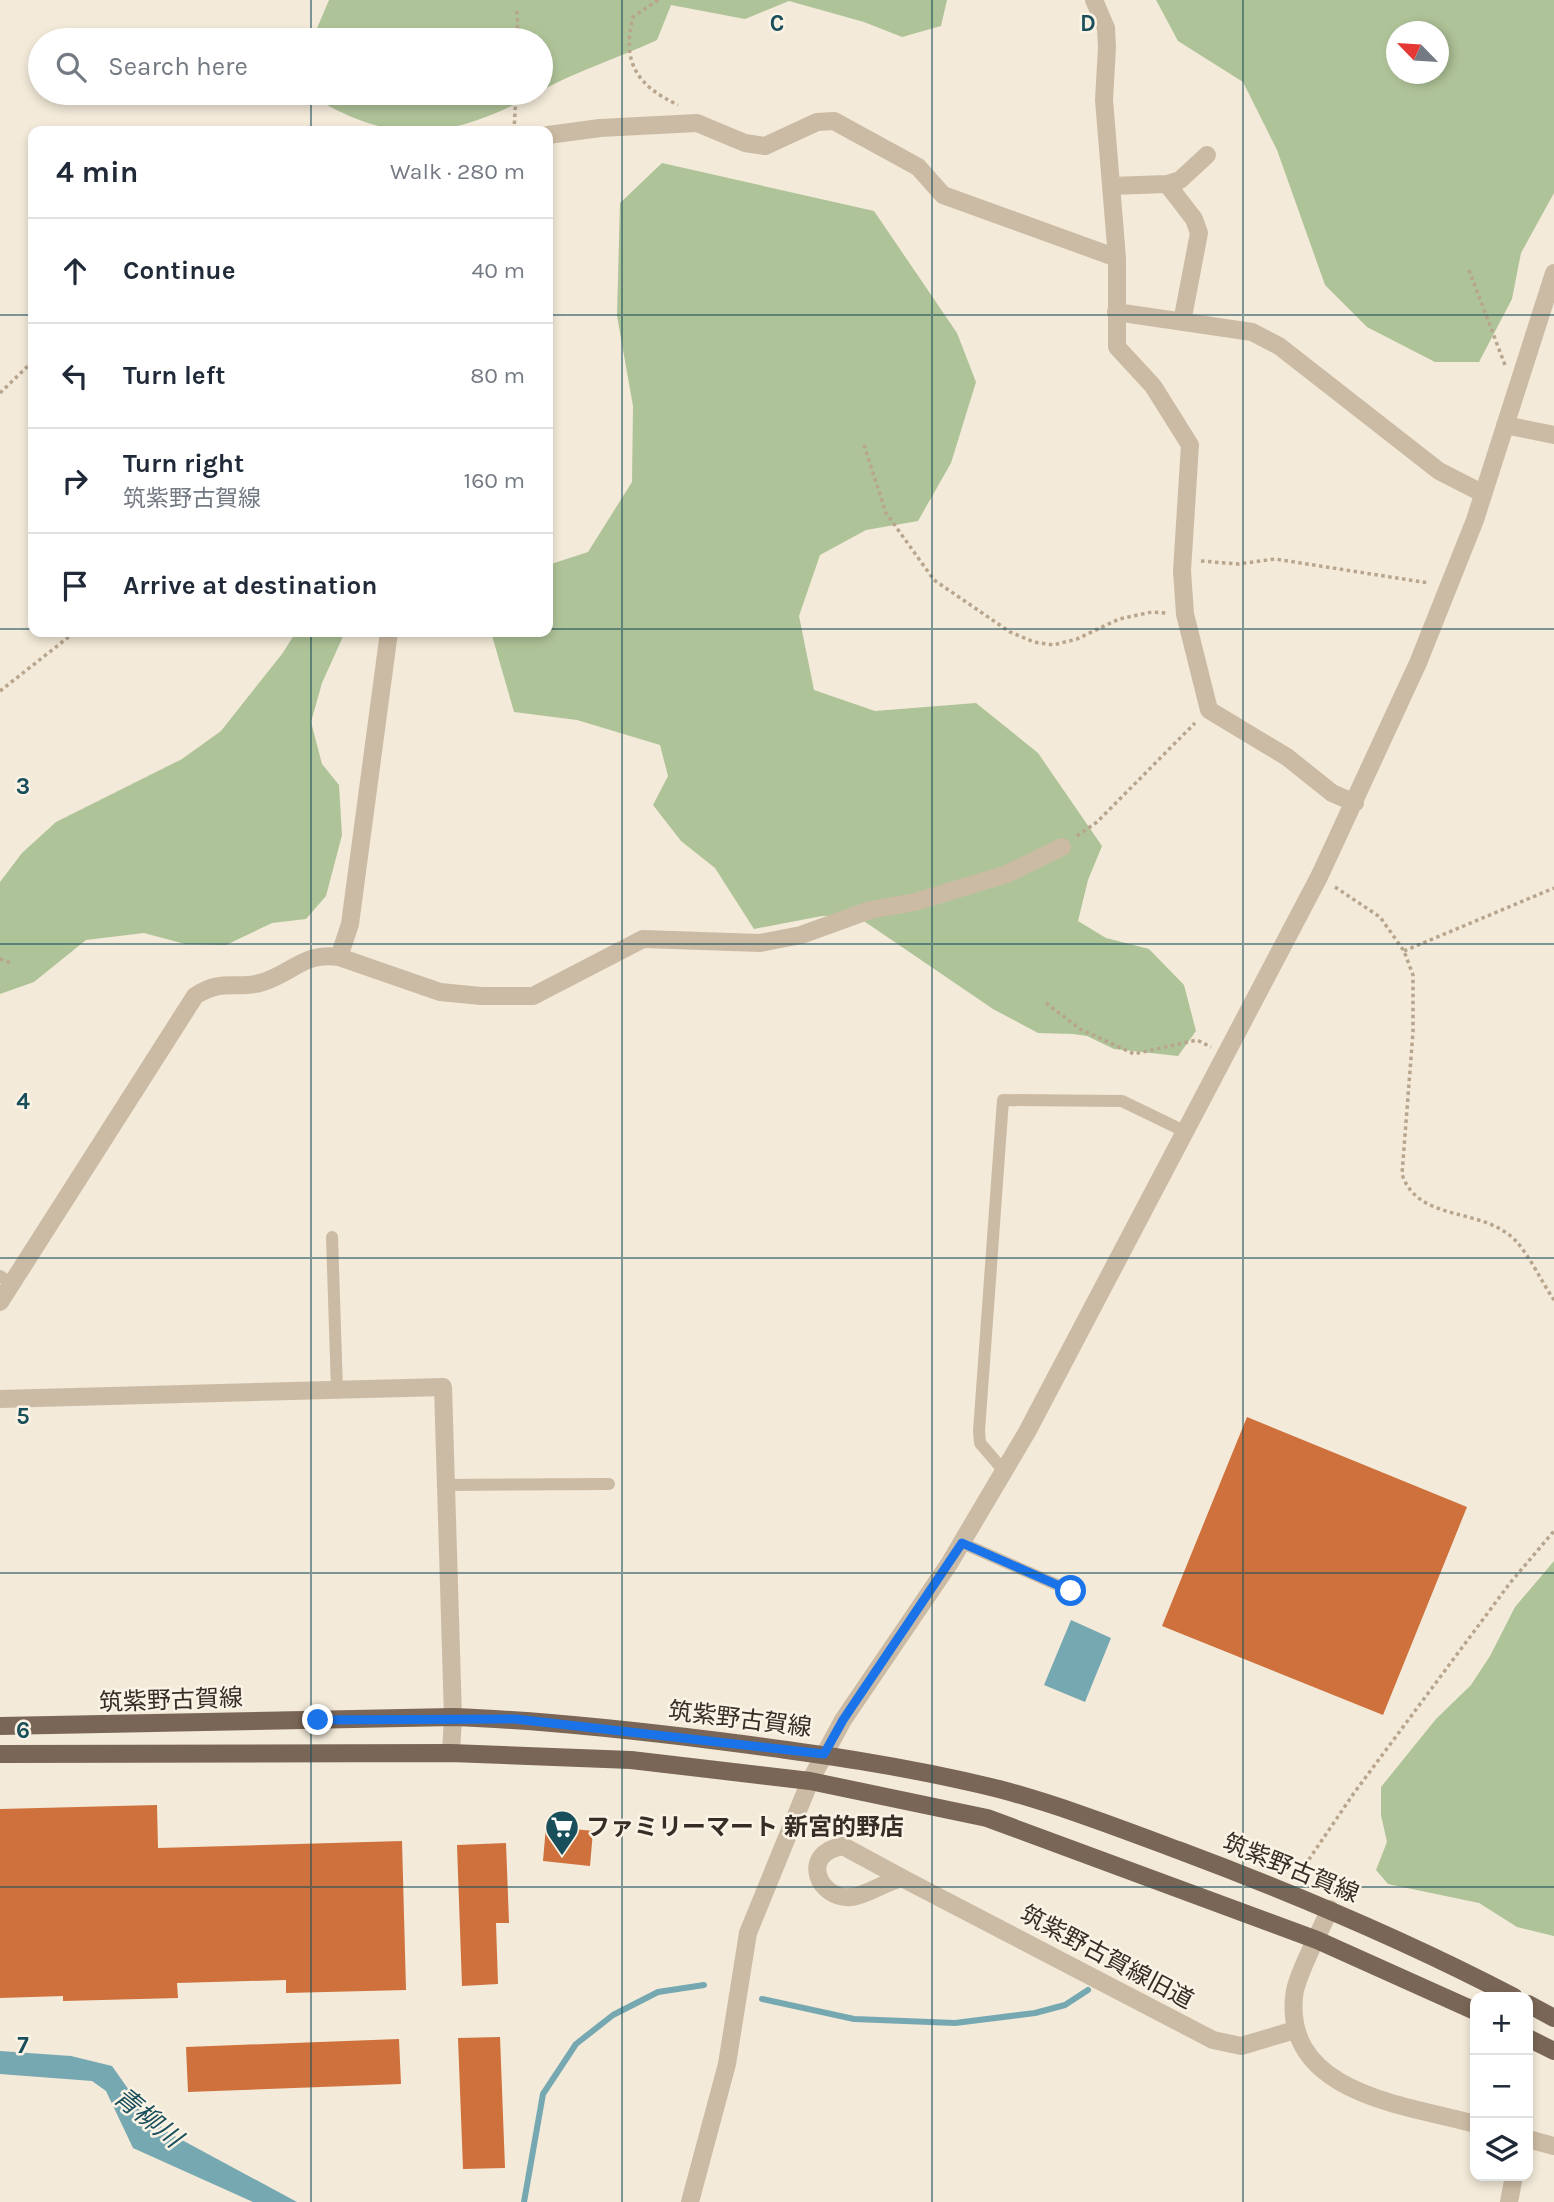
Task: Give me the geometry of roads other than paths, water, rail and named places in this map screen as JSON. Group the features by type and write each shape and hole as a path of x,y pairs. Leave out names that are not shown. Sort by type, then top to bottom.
{"main road":[{"name":"筑紫野古賀線","path":"0,1726 453,1717 515,1719 824,1754 898,1766 1002,1790 1114,1826 1288,1891 1444,1960 1505,1992"},
{"path":"0,1754 451,1753 631,1760 810,1781 988,1818 1317,1940 1470,2009"},
{"path":"1533,2007 1554,2018"},
{"path":"1533,2040 1554,2051"}],"street":[{"path":"1094,0 1105,28 1107,47 1104,100 1117,258 1117,347 1124,359 1153,386 1190,445 1182,558 1185,614 1209,710 1287,757 1332,793 1354,803"},
{"path":"553,134 600,128 696,123 746,143 765,146 817,122 834,121 918,167 943,195 1117,258"},
{"path":"1111,186 1167,184 1180,180 1207,155"},
{"path":"1167,184 1194,219 1199,233 1182,322"},
{"path":"690,2202 727,2064 748,1933 810,1781 843,1720 962,1543 1004,1471 1320,877 1418,663 1448,588 1522,378 1554,273"},
{"path":"1116,312 1252,332 1279,345 1439,471 1482,493"},
{"path":"1506,425 1554,435"},
{"path":"339,957 351,923 388,637"},
{"path":"0,1302 6,1280 195,996 212,985 262,983 311,957 339,957 440,992 481,996 533,996 643,939 760,943 801,935 870,910 915,902 1007,874 1062,847"},
{"path":"0,1399 443,1387 453,1717 451,1753"},
{"name":"筑紫野古賀線旧道","path":"902,1878 1213,2040 1241,2046 1295,2029"},
{"path":"1330,1909 1293,1995 1295,2029 1320,2070 1347,2089 1470,2123"},
{"path":"1533,2140 1554,2146"},
{"path":"1509,2202 1513,2181"}],"lane":[{"path":"1004,1471 981,1443 979,1431 1003,1100 1122,1101 1186,1132"},
{"path":"332,1237 337,1390"},
{"path":"446,1486 609,1484"},
{"path":"962,1543 1071,1591"}],"water":[{"path":"1071,1620 1111,1638 1085,1702 1044,1685"},
{"name":"青柳川","path":"0,2051 71,2056 112,2066 143,2110 169,2133 297,2202 253,2202 133,2148 106,2091 92,2081 0,2074"}],"waterway":[{"path":"524,2202 543,2094 576,2044 613,2015 658,1992 704,1985"},
{"path":"762,1999 854,2019 955,2023 1035,2013 1065,2005 1088,1990"}],"place":[{"name":"ファミリーマート 新宮的野店","path":"562,1857"}]}
